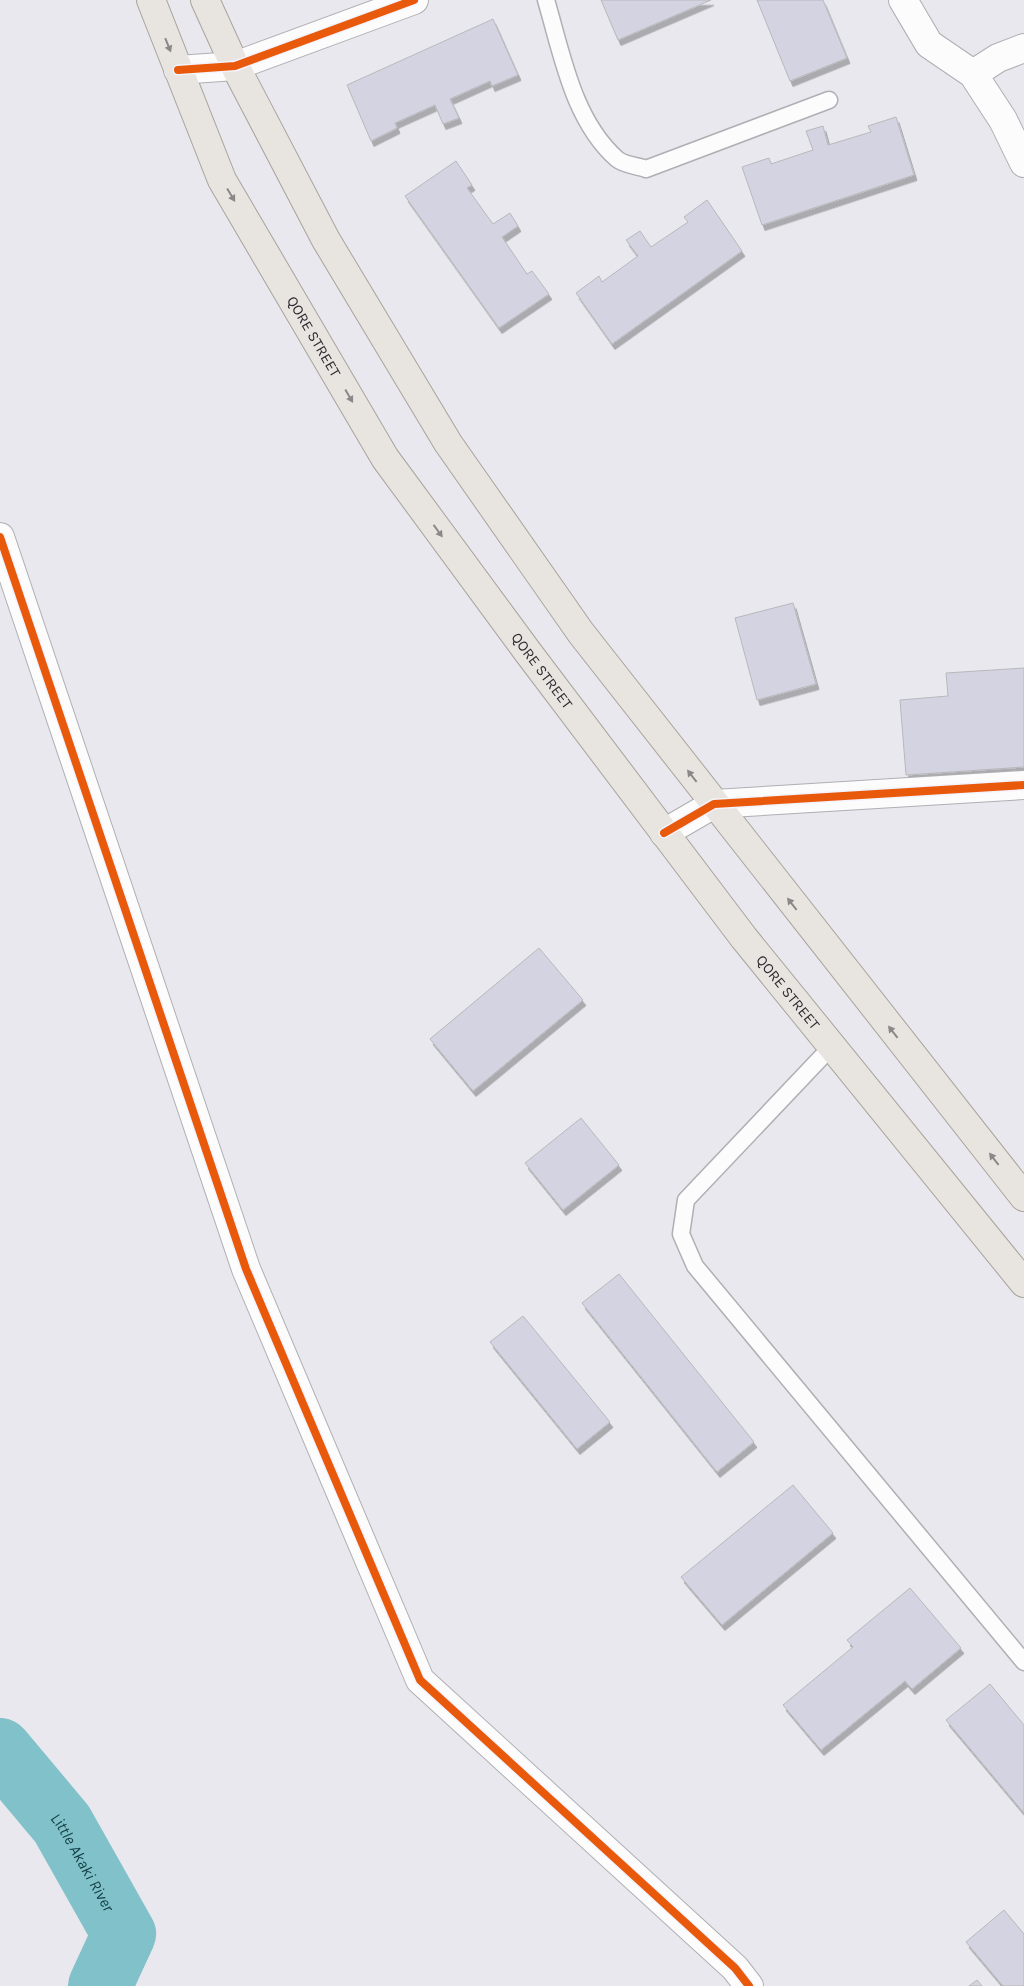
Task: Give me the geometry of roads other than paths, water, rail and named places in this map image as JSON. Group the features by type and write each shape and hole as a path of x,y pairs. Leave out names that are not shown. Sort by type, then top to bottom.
{"main road":[{"name":"QORE STREET","path":"151,0 222,180 384,458 744,938 833,1045 1024,1283"},
{"path":"204,0 234,66 326,240 448,443 581,633 1024,1197"}],"street":[{"path":"178,70 234,66 414,0"},
{"path":"903,0 929,44 973,74 1003,120 1024,163"},
{"path":"973,74 998,58 1024,48"},
{"path":"0,537 246,1270 420,1680 735,1968 749,1986"},
{"path":"664,833 714,804 1024,784"}],"lane":[{"path":"546,0 577,104 598,137 618,160 646,169 829,100"},
{"path":"833,1045 686,1200 681,1234 695,1266 1024,1662"}],"waterway":[{"name":"Little Akaki River","path":"0,1750 62,1824 124,1934 100,1986"}]}
